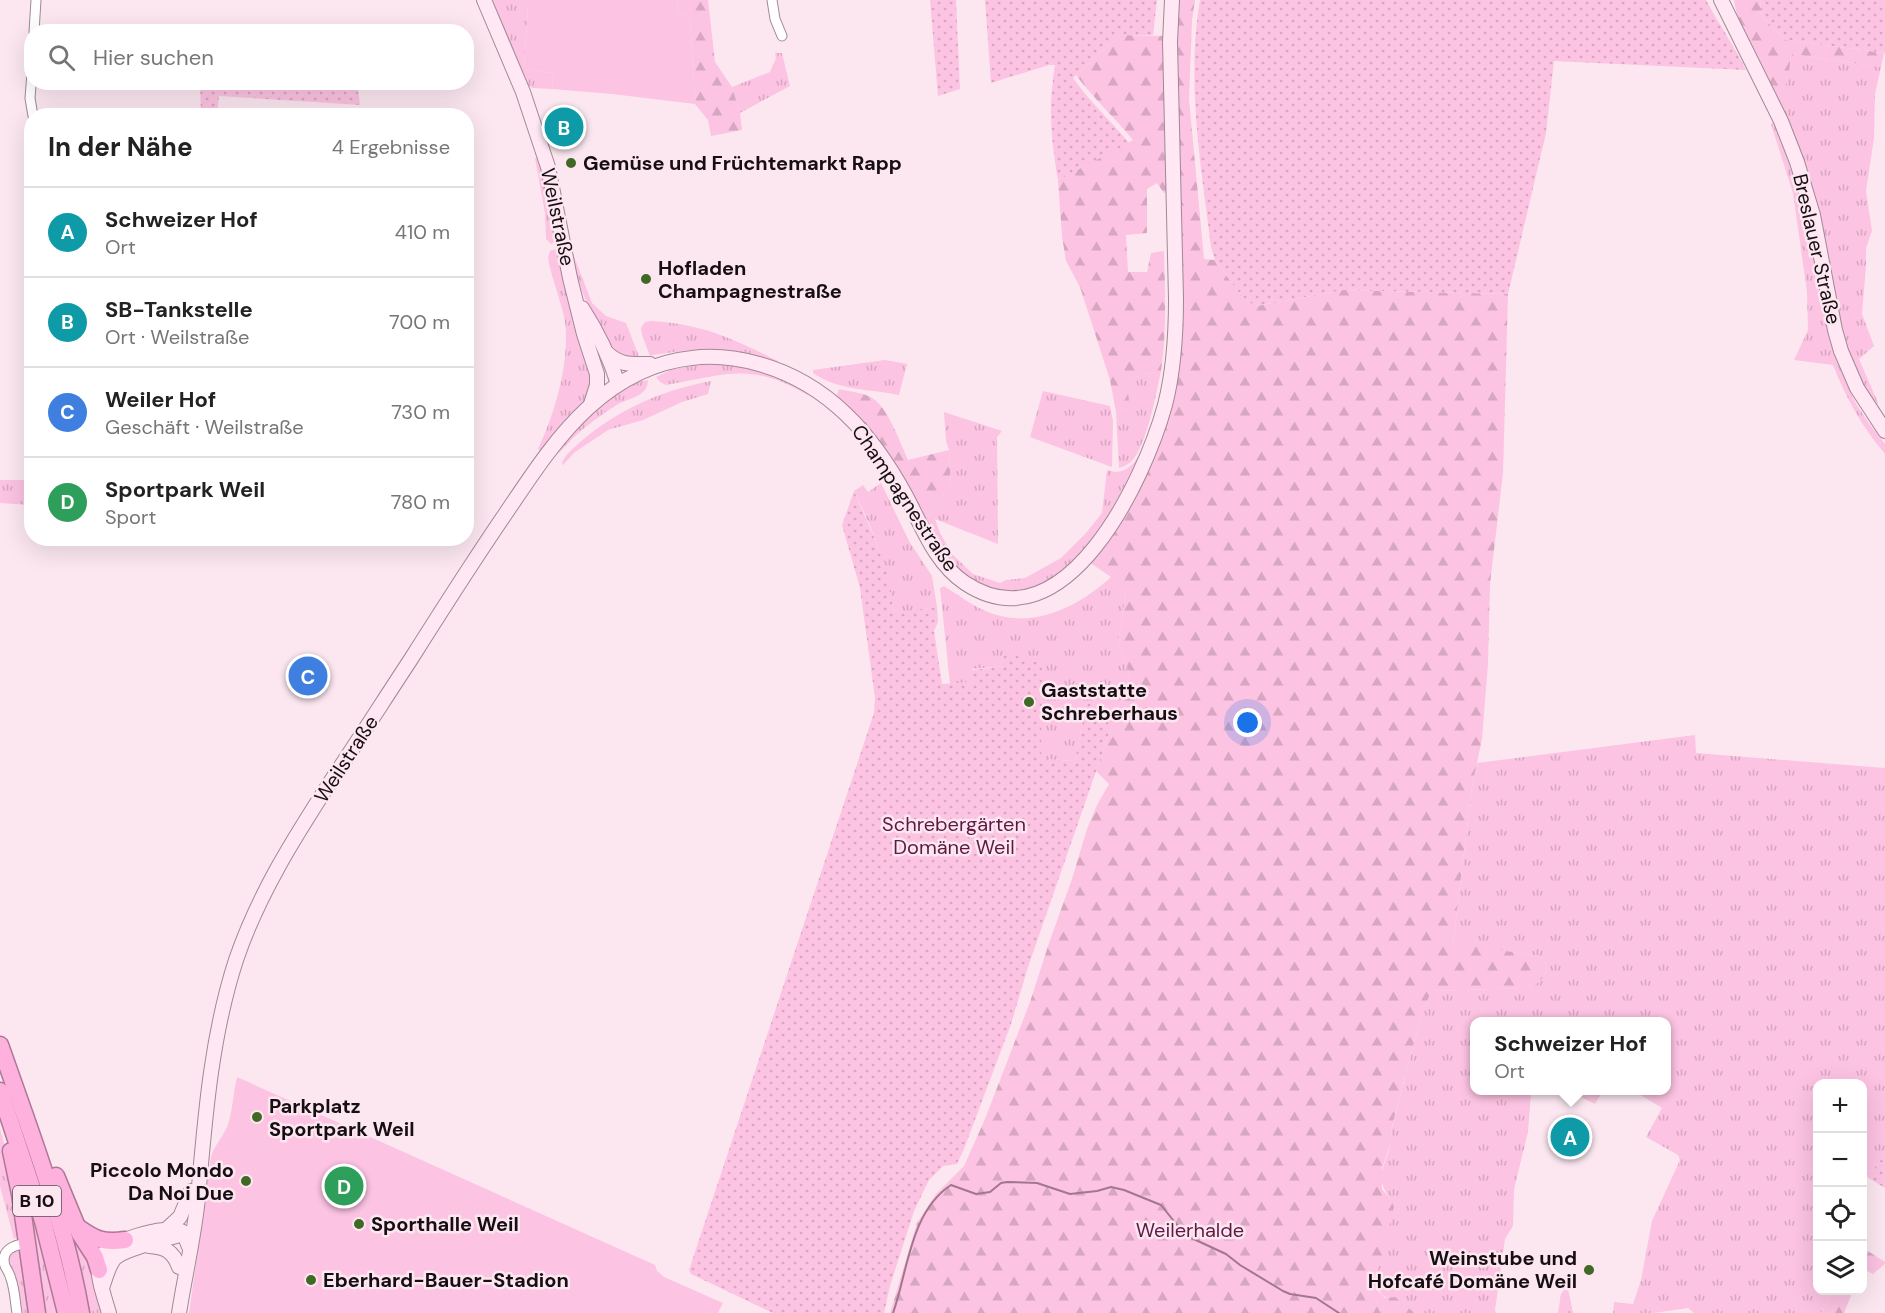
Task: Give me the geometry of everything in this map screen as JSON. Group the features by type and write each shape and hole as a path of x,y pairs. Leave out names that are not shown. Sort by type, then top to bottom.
{"highway":[{"name":"B 10","path":"0,1045 61,1227 81,1313"},
{"name":"B 10","path":"0,1091 43,1221 66,1313"},
{"path":"0,1117 16,1174 37,1313"},
{"path":"29,1127 47,1152 81,1238 95,1257 99,1270"},
{"path":"76,1225 100,1241 125,1240"}],"main road":[{"name":"Weilstraße","path":"484,0 523,92 552,181 565,254 584,334 593,360 597,385 591,405"},
{"name":"Champagnestraße","path":"618,384 632,369 695,357 726,357 771,367 804,382 837,405 867,436 898,482 936,552 957,577 983,592 1004,597 1035,594 1057,584 1088,556 1127,499 1156,436 1170,380 1176,338 1170,42 1172,0"},
{"name":"Breslauer Straße","path":"1721,0 1781,121 1801,172 1818,238 1837,338 1846,365 1864,401 1885,430"},
{"name":"Weilstraße","path":"180,1308 196,1214 200,1156 217,1036 226,995 242,944 265,891 301,827 493,533 556,443 591,405 618,384 606,352 577,301"},
{"path":"606,352 618,362 632,369"},
{"path":"593,360 618,384"},
{"name":"Weilstraße","path":"180,1308 177,1285 179,1267 191,1191 200,1156"},
{"path":"167,1229 180,1217 191,1191"},
{"path":"102,1287 111,1264 117,1257 128,1251 184,1233 196,1214"},
{"path":"109,1313 99,1270 100,1260 117,1244 167,1229 178,1229 184,1233 190,1252"},
{"path":"147,1246 161,1247 170,1251 179,1267"}],"street":[{"path":"34,24 36,0"},
{"path":"772,0 775,19 782,36"},
{"path":"1730,0 1733,26"},
{"path":"31,90 32,108"},
{"path":"17,1313 12,1280 3,1258 11,1246 27,1243"}],"green space":[{"path":"492,0 516,0 528,6 524,69 553,73 552,89 533,88 526,85"},
{"path":"516,0 677,0 678,13 690,17 695,104 552,89 553,73 524,69 528,7"},
{"path":"677,0 708,0 715,62 732,87 740,113 742,130 711,136 708,120 695,104 690,17 678,13"},
{"path":"930,0 956,0 960,89 938,96"},
{"path":"985,0 1157,0 1153,35 1120,35 1073,78 1129,143 1058,180 1051,123 1055,65 991,83"},
{"name":"Weilerhalde","path":"1177,0 1195,0 1189,99 1204,259 1215,260 1243,298 1257,306 1343,290 1508,294 1503,473 1490,584 1488,663 1482,739 1472,786 1453,943 1540,956 1546,970 1539,982 1529,988 1431,991 1420,1020 1391,1130 1392,1140 1382,1168 1382,1189 1394,1207 1375,1282 1378,1291 1385,1298 1395,1297 1415,1313 890,1313 917,1223 936,1194 964,1166 985,1119 1030,1002 1087,829 1109,784 1096,771 1130,674 1118,645 1126,591 1089,562 1168,411"},
{"path":"1200,0 1706,0 1746,70 1554,61 1546,133 1508,294 1343,290 1256,306 1243,298 1215,260 1211,247 1196,124 1194,61"},
{"path":"1734,0 1760,0 1762,17 1786,40 1884,53 1881,67 1791,54 1786,85 1774,99 1738,21"},
{"path":"1760,0 1885,0 1885,53 1786,40 1762,17"},
{"path":"1120,35 1166,36 1169,192 1164,193 1157,183 1147,189 1147,233 1126,235 1128,272 1147,272 1151,253 1164,251 1165,326 1161,371 1126,379 1129,401 1126,408 1116,412 1110,380 1080,287 1066,261 1058,180 1133,140 1076,75"},
{"path":"775,53 782,53 790,86 740,113 732,87 770,72 776,58"},
{"path":"1791,54 1881,67 1875,94 1874,138 1866,191 1872,231 1866,248 1862,314 1874,346 1859,359 1878,403 1874,407 1850,364 1774,99 1785,85"},
{"path":"200,90 358,90 360,105 219,96 218,108 201,108"},
{"path":"1773,122 1801,200 1826,323 1836,360 1855,402 1885,444 1885,454 1855,412 1833,365 1794,360 1808,330 1807,292 1793,193 1771,124"},
{"path":"535,158 539,158 557,237 551,244 546,239 545,213"},
{"path":"570,246 592,303 606,316 626,323 640,359 614,355 587,303 577,276"},
{"path":"556,249 594,379 586,399 563,422 541,451 538,449 560,387 565,354 565,322 548,258 550,251"},
{"path":"645,322 679,324 712,332 778,361 776,364 736,353 710,350 650,356 641,328"},
{"path":"885,360 907,364 899,395 844,386 813,373 813,370"},
{"path":"708,364 736,365 761,371 809,391 807,395 787,384 753,374 722,375 666,385 656,377 673,369"},
{"path":"1161,371 1142,444 1131,462 1119,468 1116,412 1126,408 1126,379"},
{"path":"648,380 642,393 618,404 600,416 554,456 571,435 601,406 636,383"},
{"path":"711,381 708,394 682,402 643,420 608,430 575,452 562,464 566,455 579,443 625,411 675,390"},
{"path":"839,389 864,394 878,403 893,426 908,460 949,450 951,488 921,515 836,398"},
{"path":"1043,391 1110,406 1113,421 1112,467 1030,437"},
{"path":"944,412 1002,431 997,437 998,544 935,519 952,554 973,574 1000,583 1025,578 1061,558 1102,513 1107,470 1121,471 1132,465 1138,457 1142,459 1102,531 1058,576 1036,588 1003,591 977,584 953,566 921,515 951,488"},
{"path":"0,480 24,480 24,505 0,503"},
{"path":"881,483 909,541 932,576 937,607 894,614 880,551 854,491 863,485 868,492"},
{"name":"Schrebergärten Domäne Weil","path":"854,491 884,560 894,613 937,607 938,622 934,631 942,684 972,682 972,670 1004,666 1004,652 1042,664 1041,759 1075,761 1086,702 1118,708 1028,967 1011,1024 964,1149 957,1164 943,1166 929,1180 914,1211 890,1286 884,1313 773,1313 691,1274 689,1270 874,713 875,698 860,588 842,525"},
{"path":"1111,577 1126,591 1118,645 1130,674 1118,708 1086,702 1075,761 1040,759 1004,652 1005,666 972,669 973,682 950,684 940,588 944,586 988,612 1005,617 1038,617 1084,598"},
{"path":"1695,735 1696,753 1885,768 1885,1155 1867,1177 1867,1079 1813,1079 1813,1295 1831,1295 1821,1313 1694,1313 1688,1308 1654,1313 1613,1313 1614,1302 1633,1304 1641,1280 1652,1221 1680,1160 1678,1155 1646,1137 1662,1108 1641,1095 1671,1095 1671,1017 1470,1017 1470,1095 1531,1095 1528,1132 1514,1189 1513,1226 1505,1239 1496,1313 1415,1313 1387,1298 1378,1289 1375,1282 1391,1200 1382,1181 1382,1173 1420,1020 1431,991 1529,988 1539,982 1546,970 1540,956 1453,944 1472,786 1477,763"},
{"path":"237,1077 655,1265 657,1271 664,1277 723,1303 718,1313 189,1313 211,1157 229,1121"},
{"path":"1577,1095 1601,1095 1595,1104"},
{"path":"0,1129 6,1150 19,1235 14,1239 0,1186"},
{"path":"1885,1155 1885,1188 1867,1177"},
{"path":"24,1179 49,1274 57,1313 41,1313"},
{"path":"62,1207 93,1261 92,1281 101,1313 90,1313 73,1238"},
{"path":"14,1251 21,1252 33,1313 22,1313 16,1279 9,1260 10,1254"},
{"path":"1867,1251 1885,1262 1873,1274 1867,1271"},
{"path":"1564,1290 1568,1290 1573,1313 1558,1313 1561,1294"},
{"path":"1831,1295 1851,1295 1844,1313 1821,1313"}],"waterway":[{"path":"893,1313 912,1243 927,1210 937,1197 951,1185 976,1194 990,1192 1001,1183 1007,1182 1037,1183 1070,1194 1111,1187 1124,1190 1161,1205 1185,1235 1226,1254 1283,1291 1316,1298 1339,1313"}],"place":[{"name":"SB-Tankstelle","path":"564,127"},
{"name":"Gemüse und Früchtemarkt Rapp","path":"571,163"},
{"name":"Hofladen Champagnestraße","path":"646,279"},
{"name":"Weiler Hof","path":"308,676"},
{"name":"Gaststatte Schreberhaus","path":"1029,702"},
{"name":"Parkplatz Sportpark Weil","path":"257,1117"},
{"name":"Schweizer Hof","path":"1570,1137"},
{"name":"Piccolo Mondo Da Noi Due","path":"246,1181"},
{"name":"Sportpark Weil","path":"344,1186"},
{"name":"Sporthalle Weil","path":"359,1224"},
{"name":"Weinstube und Hofcafé Domäne Weil","path":"1589,1270"},
{"name":"Eberhard-Bauer-Stadion","path":"311,1280"}]}
